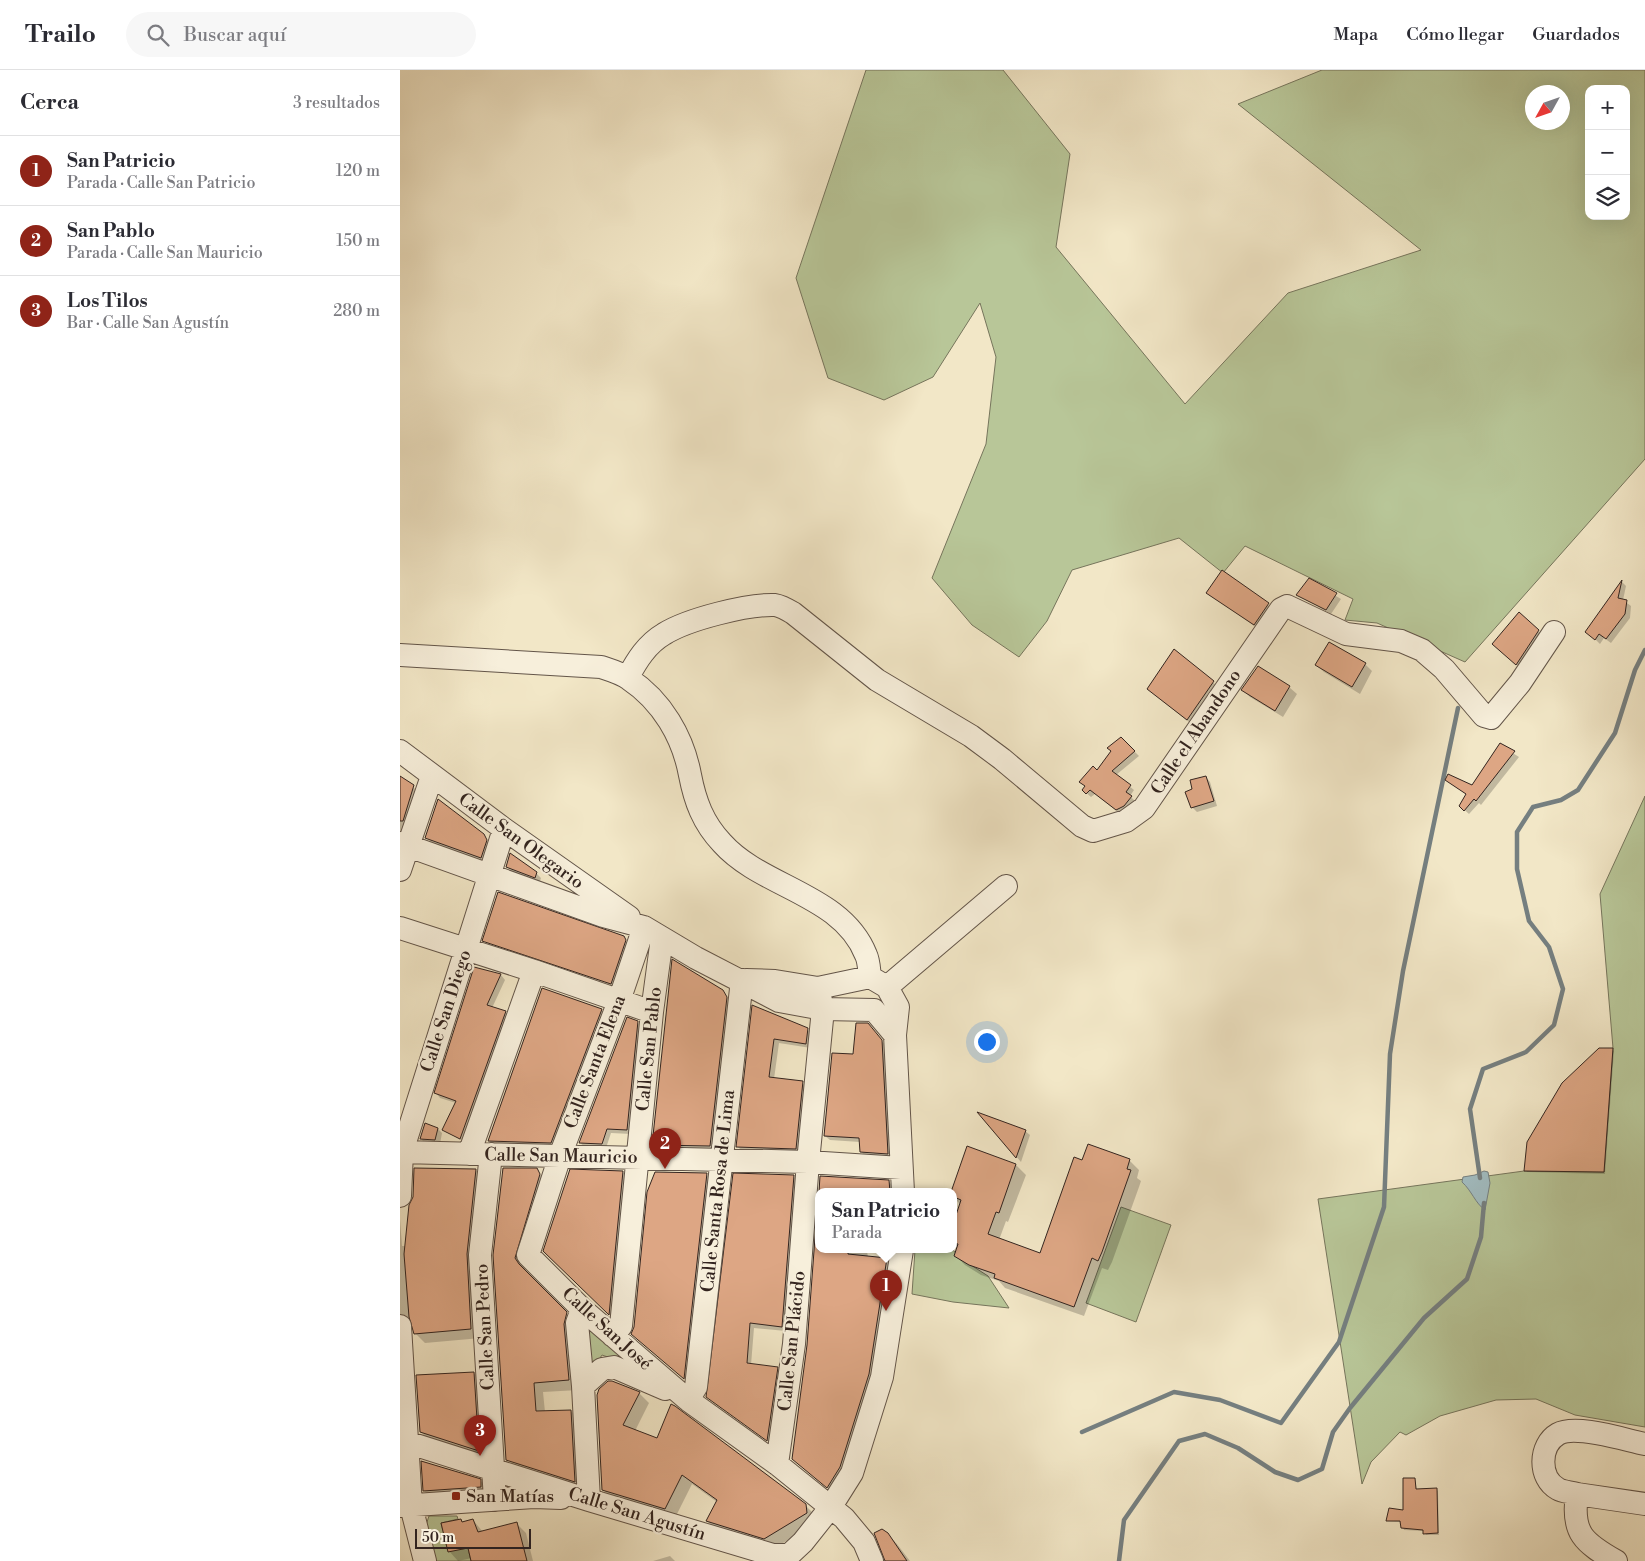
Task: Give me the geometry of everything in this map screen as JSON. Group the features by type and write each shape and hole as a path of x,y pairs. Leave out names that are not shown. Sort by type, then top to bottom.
{"street":[{"name":"Calle el Abandono","path":"628,677 636,660 650,645 664,634 684,624 743,609 777,605 793,613 878,680 971,736 1002,759 1082,826 1093,831 1126,821 1144,808 1281,609 1287,606 1297,609 1346,634 1401,641 1422,650 1444,669 1484,716 1491,718 1520,683 1554,632"},
{"path":"400,655 601,667 628,677 646,691 666,714 681,744 695,800 712,832 731,853 822,906 843,921 856,936 883,986 898,1007 894,1035 903,1188"},
{"name":"Calle San Olegario","path":"400,751 582,884 653,932"},
{"path":"400,870 404,844 432,776"},
{"name":"Calle San Diego","path":"400,1196 401,1152 504,828"},
{"path":"404,844 489,876 653,932 779,1001 823,1009 874,1010 884,1006 883,986"},
{"path":"572,904 582,884"},
{"path":"742,980 775,981 818,988 883,986 1006,886"},
{"path":"400,928 534,971 652,1012"},
{"name":"Calle Santa Elena","path":"528,1255 560,1156 619,1001 653,932"},
{"name":"Calle San Pablo","path":"613,1336 622,1326 652,1012 653,932"},
{"path":"469,1154 534,971"},
{"name":"Calle Santa Rosa de Lima","path":"688,1400 696,1387 742,980"},
{"name":"Calle San Plácido","path":"777,1464 794,1344 808,1162 823,1009 818,988"},
{"path":"874,1010 894,1035"},
{"name":"Calle San Mauricio","path":"401,1152 808,1162 901,1168"},
{"name":"Calle San Pedro","path":"491,1154 480,1255 495,1500"},
{"path":"790,1558 830,1508 852,1473 882,1377 902,1253"},
{"name":"Calle San José","path":"528,1255 582,1309 688,1400 777,1464 853,1528 864,1542 872,1561"},
{"path":"406,1506 534,1497 589,1500 583,1386 577,1323 582,1309"},
{"path":"400,1326 406,1506 425,1561"},
{"name":"Calle San José","path":"583,1386 602,1369 614,1367 688,1400"},
{"path":"1645,1444 1576,1430 1558,1434 1546,1446 1544,1462 1546,1477 1558,1489 1577,1494 1645,1504"},
{"name":"Calle San Agustín","path":"403,1441 589,1500 790,1558"},
{"path":"1577,1494 1574,1511 1577,1529 1590,1546 1616,1561"}],"green space":[{"path":"866,70 1003,70 1070,154 1056,247 1185,404 1288,293 1421,250 1238,104 1322,70 1645,70 1645,459 1465,662 1377,623 1345,620 1353,599 1245,546 1223,573 1179,538 1072,570 1047,621 1019,657 972,625 932,578 986,444 996,357 980,303 933,377 884,400 828,378 796,278"},
{"path":"1645,796 1645,1427 1575,1415 1536,1399 1496,1400 1440,1416 1406,1435 1400,1432 1371,1462 1362,1484 1318,1199 1524,1171 1604,1172 1613,1048 1600,894"},
{"path":"1121,1207 1171,1225 1136,1322 1086,1303"},
{"path":"915,1253 956,1253 960,1258 988,1276 1009,1308 953,1302 912,1294"},
{"path":"583,1322 627,1356 622,1362 602,1355 593,1369"},
{"path":"429,1516 457,1516 458,1519 441,1523 448,1551 468,1548 471,1561 435,1561 426,1525"}],"water":[{"path":"1484,1171 1488,1172 1490,1183 1485,1210 1462,1182 1463,1177"}],"building":[{"path":"1222,570 1269,603 1254,625 1206,593"},
{"path":"1309,578 1337,593 1326,610 1296,595"},
{"path":"1622,580 1618,598 1627,600 1625,614 1606,639 1599,634 1595,640 1585,632"},
{"path":"1519,612 1539,630 1516,665 1492,644"},
{"path":"1329,642 1366,663 1352,687 1315,665"},
{"path":"1174,649 1214,681 1187,720 1147,689"},
{"path":"1258,666 1290,686 1275,711 1241,690"},
{"path":"1121,737 1135,751 1112,771 1131,785 1126,792 1132,796 1124,806 1116,810 1090,790 1086,794 1082,790 1085,786 1079,782 1093,766 1097,770 1111,751 1107,748"},
{"path":"1500,743 1515,751 1476,801 1474,799 1464,811 1459,806 1466,794 1445,780 1448,774 1472,785"},
{"path":"400,776 414,785 403,821 400,821"},
{"path":"1206,776 1214,801 1191,808 1185,792 1192,789 1190,780"},
{"path":"438,799 484,834 487,840 481,858 425,838"},
{"path":"510,853 537,872 535,878 506,867"},
{"path":"498,892 624,936 626,940 611,984 482,941"},
{"path":"672,959 723,990 727,997 710,1146 652,1145"},
{"path":"474,967 501,974 487,1005 506,1011 460,1139 442,1130 456,1101 434,1093"},
{"path":"542,988 602,1009 551,1143 488,1141"},
{"path":"752,1005 808,1028 806,1044 774,1039 769,1077 803,1081 796,1149 736,1147"},
{"path":"627,1017 638,1021 627,1130 607,1129 602,1144 579,1143"},
{"path":"856,1023 868,1023 882,1040 888,1154 860,1152 859,1138 824,1136 832,1053 853,1054"},
{"path":"1599,1048 1613,1048 1604,1172 1524,1171 1527,1142 1562,1083"},
{"path":"977,1112 1026,1130 1016,1158"},
{"path":"425,1123 438,1128 435,1140 420,1139"},
{"path":"1088,1144 1130,1159 1127,1169 1131,1170 1102,1252 1098,1261 1092,1258 1074,1307 994,1278 995,1274 969,1265 954,1256 957,1253 957,1212 961,1200 957,1198 957,1188 952,1188 967,1146 1016,1164 999,1213 996,1212 988,1234 1040,1253 1074,1157 1082,1160"},
{"path":"414,1168 476,1169 467,1254 471,1329 414,1334 409,1317 404,1254 409,1205 413,1197"},
{"path":"503,1168 537,1168 540,1174 515,1258 567,1312 564,1324 569,1380 534,1383 536,1411 571,1410 575,1482 506,1460 493,1255"},
{"path":"570,1169 623,1171 609,1315 543,1251"},
{"path":"655,1172 707,1173 684,1379 631,1334 634,1327 647,1192"},
{"path":"733,1173 794,1175 782,1327 750,1323 747,1363 778,1367 767,1441 706,1397"},
{"path":"820,1176 889,1180 890,1188 819,1188"},
{"path":"815,1237 815,1253 848,1253 887,1258 869,1374 840,1467 827,1488 792,1459 807,1345"},
{"path":"474,1372 479,1451 420,1432 416,1375"},
{"path":"608,1381 640,1392 623,1425 657,1438 671,1404 806,1504 807,1513 764,1539 706,1521 717,1500 682,1475 665,1509 602,1490 597,1395 599,1389"},
{"path":"421,1461 481,1479 481,1487 423,1491"},
{"path":"1403,1478 1415,1478 1416,1489 1437,1488 1438,1533 1423,1534 1423,1530 1401,1528 1400,1521 1386,1521 1389,1508 1403,1510"},
{"path":"461,1519 462,1522 473,1519 478,1532 517,1522 527,1561 471,1561 468,1548 448,1552 441,1523"},
{"path":"882,1529 888,1533 907,1561 885,1561 874,1533"}],"waterway":[{"path":"1480,1178 1470,1109 1483,1069 1526,1052 1554,1025 1563,989 1549,947 1529,921 1517,869 1517,832 1533,807 1561,800 1578,790 1615,733 1635,670 1645,650"},
{"path":"1082,1432 1174,1392 1220,1400 1281,1423 1339,1342 1384,1207 1390,1054 1403,971 1458,708"},
{"path":"1119,1561 1124,1520 1179,1441 1205,1434 1238,1448 1275,1472 1298,1480 1322,1469 1333,1432 1350,1408 1424,1318 1467,1279 1481,1237 1484,1203"}],"place":[{"name":"San Pablo","path":"665,1169"},
{"name":"San Patricio","path":"886,1311"},
{"name":"Los Tilos","path":"480,1456"},
{"name":"San Matías","path":"456,1496"}]}
